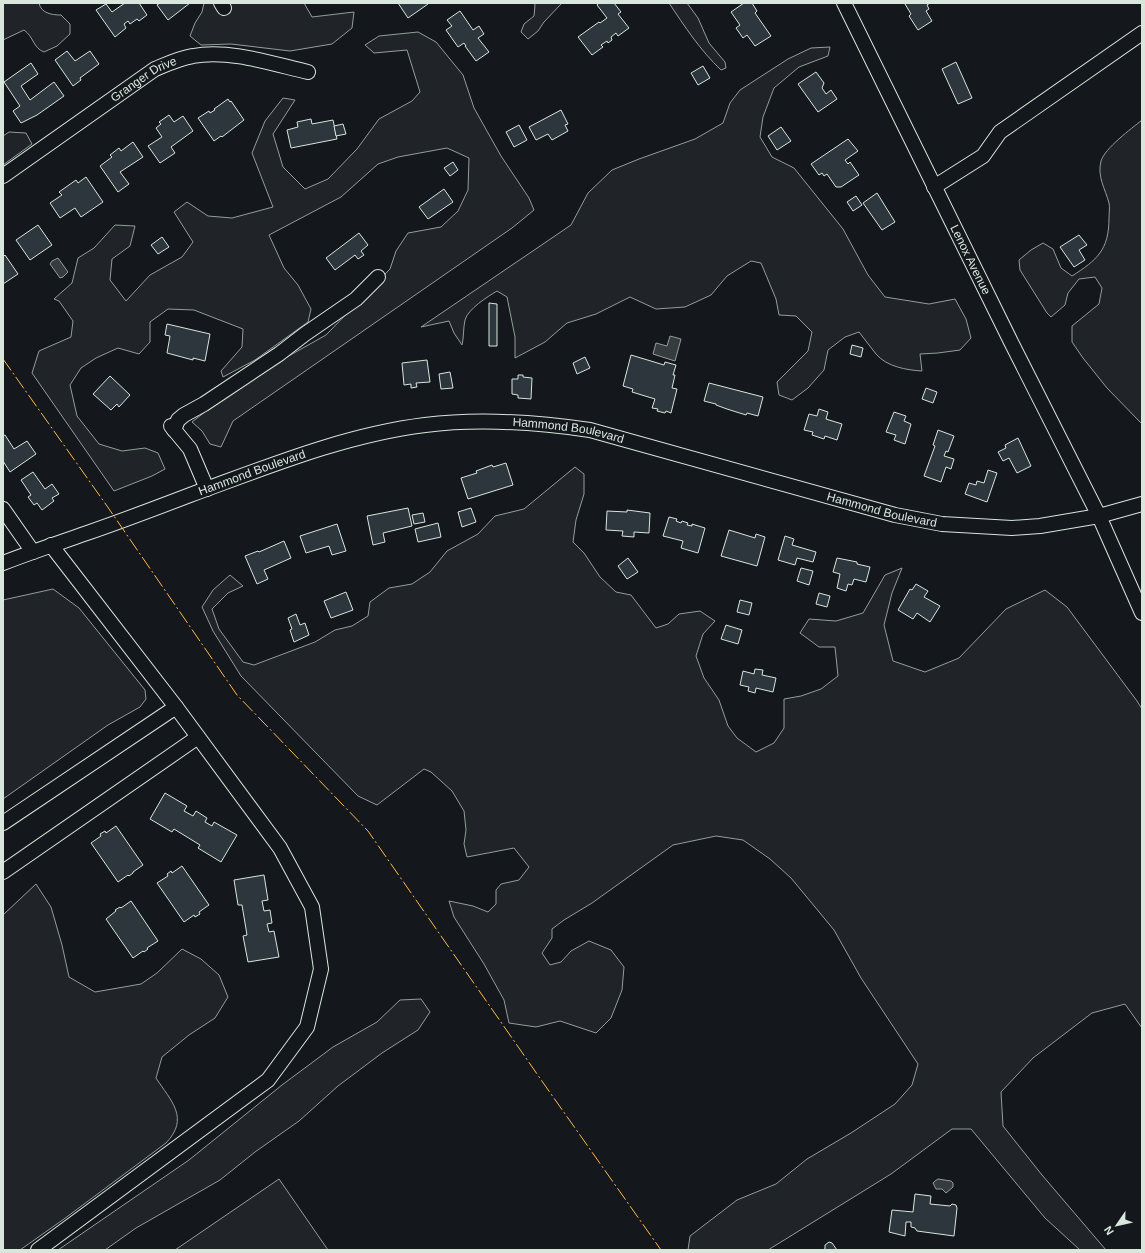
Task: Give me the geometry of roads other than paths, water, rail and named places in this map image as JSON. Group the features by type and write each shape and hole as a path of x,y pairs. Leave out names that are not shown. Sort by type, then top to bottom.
{"street":[{"name":"Lenox Avenue","path":"844,3 1010,342 1099,516 1142,613"},
{"path":"934,187 983,156 1000,132 1142,33"},
{"name":"Granger Drive","path":"3,176 155,69 176,61 193,56 215,54 243,57 308,72"},
{"path":"206,489 190,449 172,428 178,420 279,354 356,299 378,277"},
{"name":"Hammond Boulevard","path":"3,563 291,458 348,440 383,432 453,422 545,424 590,430 895,515 942,524 1012,528 1040,526 1099,516 1142,504"},
{"path":"3,509 33,552"},
{"path":"38,1250 268,1080 307,1026 321,969 312,907 280,848 176,707 51,545"},
{"path":"3,823 176,707"},
{"path":"3,872 198,737"}]}
